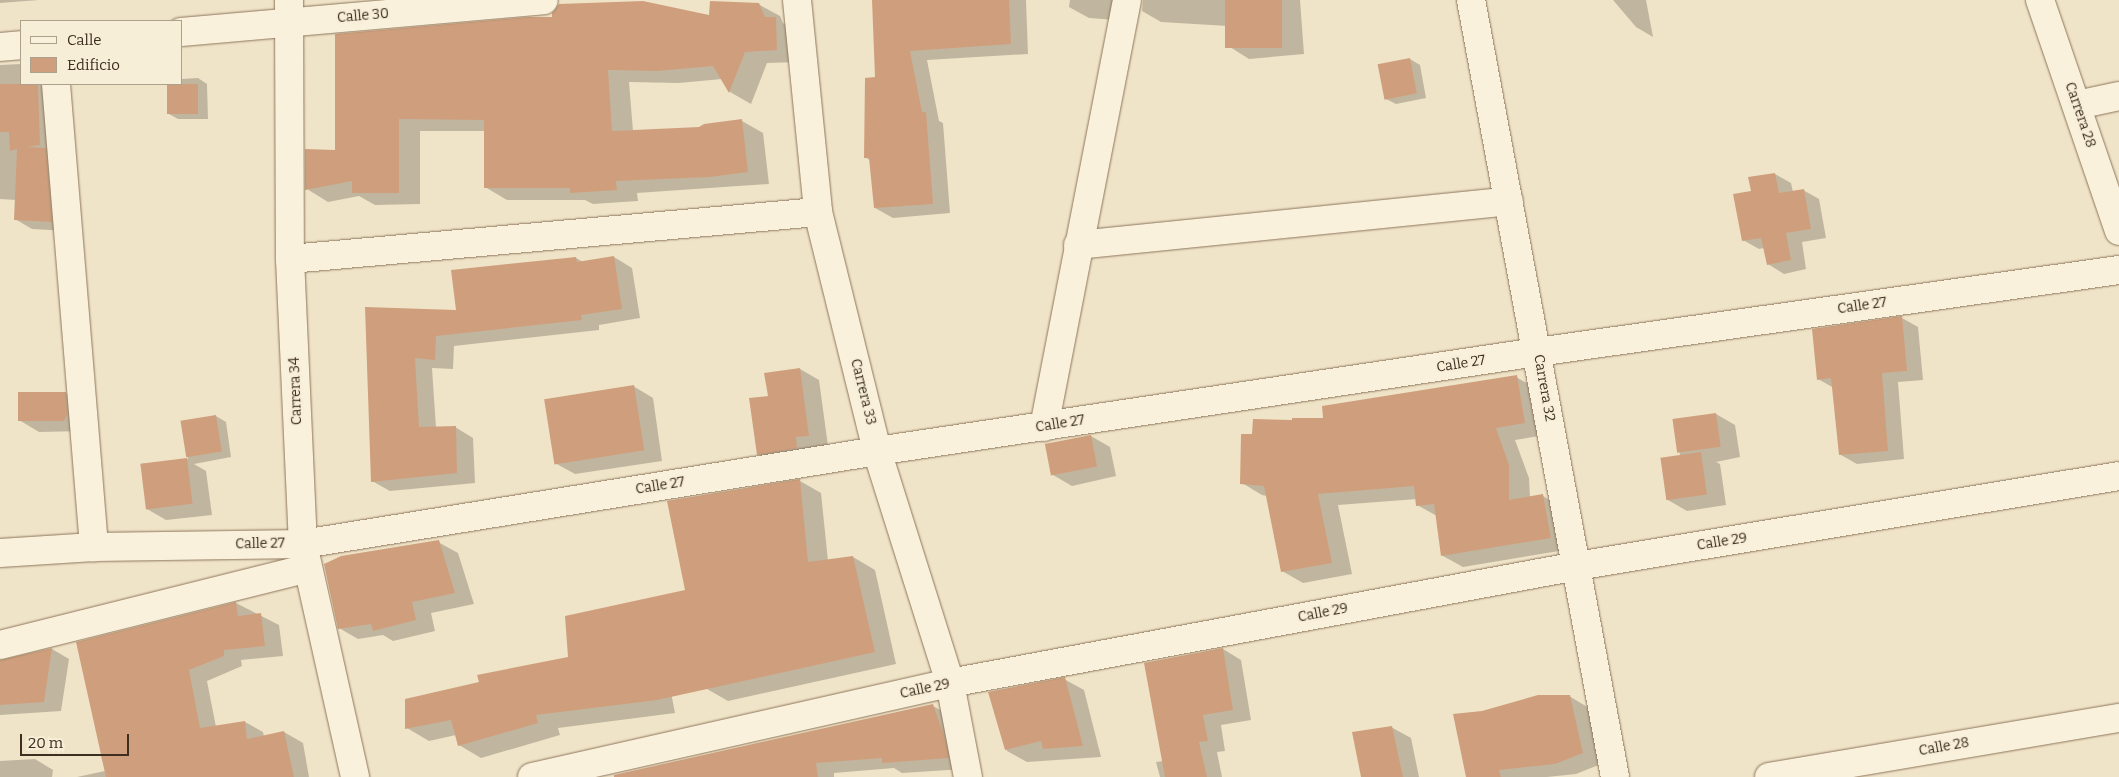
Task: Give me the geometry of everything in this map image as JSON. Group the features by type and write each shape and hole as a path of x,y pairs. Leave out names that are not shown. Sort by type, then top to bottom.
{"street":[{"name":"Calle 30","path":"182,32 289,12 544,0"},
{"name":"Carrera 33","path":"796,0 818,212 877,450 950,683 968,777"},
{"path":"1044,427 1127,0"},
{"name":"Carrera 32","path":"1471,0 1615,777"},
{"name":"Carrera 28","path":"2040,0 2119,231"},
{"name":"Carrera 34","path":"289,12 290,259 306,556 354,777"},
{"path":"0,47 20,45"},
{"path":"56,85 94,547"},
{"path":"2077,105 2119,96"},
{"path":"1078,245 1509,201"},
{"path":"290,259 818,212"},
{"name":"Calle 27","path":"0,553 94,547 306,556 877,450 1044,427 1537,352 2119,270"},
{"name":"Calle 29","path":"532,777 950,683 1576,566 2119,476"},
{"path":"0,645 306,556"},
{"name":"Calle 28","path":"1769,777 2119,718"}],"building":[{"path":"872,0 1009,0 1011,44 910,51 922,112 926,112 933,204 874,208 869,158 864,158 865,78 875,77"},
{"path":"1225,0 1282,0 1282,48 1225,48"},
{"path":"643,1 709,15 710,1 759,3 765,17 776,17 777,50 745,52 729,93 713,66 657,71 608,70 612,131 699,127 704,124 742,119 748,172 710,177 616,181 617,190 570,193 570,188 484,188 484,120 399,119 399,193 352,193 352,181 305,190 305,149 335,150 335,34 527,17 552,17 552,13 559,4"},
{"path":"1410,58 1417,93 1384,100 1378,64"},
{"path":"0,84 38,85 40,145 27,147 46,148 52,222 14,220 17,149 10,151 9,132 0,132"},
{"path":"198,84 198,114 167,114 167,85"},
{"path":"1775,173 1779,193 1804,189 1811,229 1786,233 1791,260 1767,265 1761,238 1742,241 1733,194 1751,191 1748,177"},
{"path":"614,256 622,309 581,315 582,320 436,336 435,360 415,358 419,427 456,426 457,473 371,482 365,307 456,310 451,270 576,257 577,262"},
{"path":"1902,316 1907,371 1882,373 1888,451 1839,455 1831,378 1817,380 1812,329"},
{"path":"800,368 809,436 796,437 797,448 757,455 749,398 768,396 764,373"},
{"path":"1517,375 1525,423 1496,428 1509,465 1509,500 1543,494 1551,538 1441,556 1434,504 1416,506 1414,486 1318,494 1332,563 1281,572 1264,486 1240,484 1241,434 1252,434 1253,419 1292,420 1292,418 1323,418 1322,406"},
{"path":"634,385 644,450 554,464 544,399"},
{"path":"18,392 66,392 67,415 64,421 18,421"},
{"path":"1716,413 1721,447 1677,453 1672,419"},
{"path":"216,415 222,452 186,457 180,421"},
{"path":"1091,435 1097,466 1051,475 1045,444"},
{"path":"1701,452 1707,495 1666,500 1660,458"},
{"path":"187,458 193,504 146,509 140,464"},
{"path":"800,479 808,562 853,556 875,652 657,700 536,715 538,723 458,746 451,720 405,729 405,699 479,682 477,675 568,657 565,616 685,590 667,501"},
{"path":"439,540 455,593 412,602 416,620 373,631 371,624 338,629 324,564 341,556"},
{"path":"236,602 238,616 261,613 265,646 224,650 224,656 189,670 200,728 245,721 247,739 284,731 294,777 106,777 76,642"},
{"path":"52,648 44,702 0,705 0,660"},
{"path":"1223,648 1233,710 1203,715 1208,741 1199,742 1207,777 1165,777 1144,663"},
{"path":"1065,677 1083,746 1043,749 1041,741 1005,750 988,692"},
{"path":"1538,695 1570,695 1583,753 1555,764 1499,770 1501,777 1466,777 1453,714 1482,711"},
{"path":"933,704 944,735 949,758 882,763 882,758 816,763 818,777 614,777 614,775"},
{"path":"1392,726 1403,777 1361,777 1352,732"}]}
